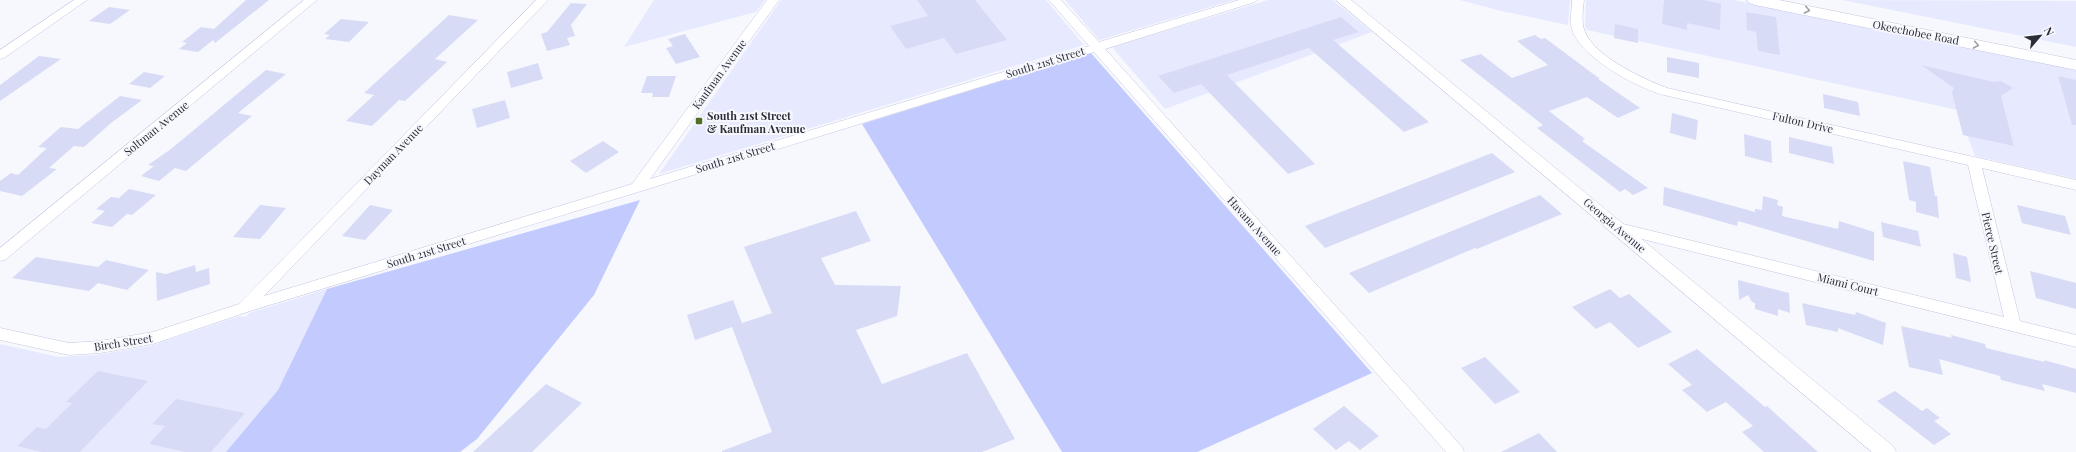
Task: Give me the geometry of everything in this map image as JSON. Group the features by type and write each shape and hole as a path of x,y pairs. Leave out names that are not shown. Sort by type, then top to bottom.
{"main road":[{"name":"Okeechobee Road","path":"1755,0 2076,65"},
{"name":"Okeechobee Road","path":"1821,0 2076,51"}],"street":[{"path":"0,55 81,0"},
{"name":"Soltman Avenue","path":"0,256 311,0"},
{"name":"Dayman Avenue","path":"243,308 542,0"},
{"name":"Kaufman Avenue","path":"637,187 773,0"},
{"name":"Havana Avenue","path":"1055,0 1456,452"},
{"name":"South 21st Street","path":"243,308 1095,46 1251,0"},
{"name":"Georgia Avenue","path":"1343,0 1619,228 1886,452"},
{"name":"Fulton Drive","path":"1578,0 1577,26 1588,44 1599,56 1633,79 1664,91 2076,185"},
{"name":"Pierce Street","path":"1974,161 2013,325"},
{"name":"Miami Court","path":"1619,228 2076,341"},
{"name":"Birch Street","path":"0,334 69,349 100,347 153,338 243,308"}],"shaded area":[{"path":"654,0 765,0 756,12 624,47"},
{"path":"781,0 1046,0 1084,45 659,174"},
{"path":"1065,0 1234,0 1099,40"},
{"path":"1268,0 1333,0 1372,32 1165,109 1112,47"},
{"path":"1460,0 1570,0 1568,25 1501,11"},
{"path":"1586,0 1734,0 2076,69 2076,179 1975,156 1958,110 1587,30 1585,26"},
{"path":"1842,0 2076,1 2076,47"},
{"path":"1091,53 1372,373 1197,452 1062,452 862,124"},
{"path":"640,200 594,295 477,439 460,452 226,452 278,390 327,289"},
{"path":"327,289 278,390 226,452 0,452 0,344 59,357 96,355 150,346 239,316 246,317 249,313"}],"building":[{"path":"246,0 269,0 215,43 213,40 198,52 179,49 187,43 182,42 201,27 214,29"},
{"path":"917,0 975,0 1007,40 956,54 944,38 906,49 890,26 928,16"},
{"path":"1664,0 1704,0 1721,4 1720,30 1687,23 1687,30 1662,24"},
{"path":"571,3 587,4 571,25 575,36 567,38 570,45 547,51 541,34 547,32"},
{"path":"109,7 130,10 110,24 89,21"},
{"path":"1746,12 1776,17 1780,55 1758,51 1756,32 1747,30"},
{"path":"449,15 478,20 435,59 447,62 405,101 399,100 372,126 346,121 374,95 364,93"},
{"path":"1341,17 1359,32 1333,40 1429,122 1404,132 1309,48 1227,75 1315,164 1288,174 1201,84 1174,93 1158,76"},
{"path":"341,19 369,22 349,42 325,39 330,35 324,34"},
{"path":"1615,24 1638,29 1638,43 1614,38"},
{"path":"685,34 700,57 676,64 666,48 673,46 668,39"},
{"path":"1535,35 1541,39 1545,38 1600,79 1598,79 1640,108 1618,118 1587,97 1549,111 1585,139 1582,141 1648,188 1633,195 1625,189 1620,192 1537,128 1543,125 1460,60 1481,54 1512,78 1548,65 1517,41"},
{"path":"39,56 61,59 0,101 0,85"},
{"path":"1667,57 1699,63 1699,78 1667,72"},
{"path":"538,63 543,79 511,88 507,72"},
{"path":"1921,65 1994,82 2001,81 2013,88 2001,96 2014,146 1963,135 1952,93 1954,88"},
{"path":"266,70 286,74 238,113 252,116 186,171 175,168 159,181 141,176 154,166 148,165 171,149"},
{"path":"144,72 165,76 150,88 129,84"},
{"path":"647,76 676,76 669,97 652,97 653,93 641,93"},
{"path":"2058,76 2076,80 2076,125 2072,125"},
{"path":"1823,94 1858,102 1860,116 1824,108"},
{"path":"120,96 142,100 111,123 84,147 74,146 49,168 57,169 22,196 0,191 0,181 11,173 18,175 47,148 38,147 61,127 78,129"},
{"path":"505,100 510,118 477,128 472,109"},
{"path":"1672,113 1698,120 1696,140 1670,133"},
{"path":"1744,134 1771,141 1772,163 1745,156"},
{"path":"1789,137 1832,147 1834,164 1789,153"},
{"path":"603,141 619,152 586,173 570,161"},
{"path":"1492,153 1515,172 1325,248 1305,226"},
{"path":"1903,161 1930,167 1935,196 1937,196 1939,218 1916,212 1916,202 1909,200"},
{"path":"1664,187 1755,212 1755,209 1762,210 1763,196 1778,200 1777,205 1783,207 1782,216 1838,229 1839,221 1874,232 1874,261 1738,221 1737,226 1663,205"},
{"path":"129,189 156,195 132,215 127,214 112,227 91,223 105,211 96,209 111,197 119,198"},
{"path":"1540,195 1562,214 1477,249 1475,248 1369,293 1349,273"},
{"path":"260,205 286,208 260,239 233,237"},
{"path":"370,205 393,210 365,240 342,236"},
{"path":"2017,205 2065,216 2071,235 2022,223"},
{"path":"856,211 871,241 821,258 835,285 901,286 897,316 856,330 882,384 967,353 1015,439 982,452 722,452 772,432 732,327 695,340 687,315 733,300 742,323 772,313 744,247"},
{"path":"1881,222 1918,231 1921,247 1883,237"},
{"path":"1953,253 1967,257 1971,282 1956,278"},
{"path":"36,257 98,267 106,260 149,270 127,290 98,283 89,291 12,278"},
{"path":"195,265 196,272 209,268 210,284 157,301 156,272 166,274"},
{"path":"2030,271 2076,283 2076,309 2036,298"},
{"path":"1738,280 1789,293 1790,313 1778,309 1778,316 1755,309 1755,303 1752,302 1748,295 1739,300"},
{"path":"1610,289 1620,298 1629,294 1672,332 1638,348 1610,322 1596,329 1572,307"},
{"path":"1802,303 1855,315 1856,312 1886,323 1883,345 1838,328 1838,332 1806,325"},
{"path":"1901,326 1952,338 1951,335 1985,344 1986,348 2045,362 2044,360 2076,369 2076,393 2042,384 2045,391 2001,380 2000,376 1939,359 1943,375 1909,367"},
{"path":"1697,349 1765,407 1767,406 1818,452 1764,452 1742,432 1753,426 1726,402 1707,412 1682,390 1692,385 1668,364"},
{"path":"1485,357 1520,392 1495,404 1461,368"},
{"path":"98,371 148,381 80,452 42,452 17,446 37,427 46,429 72,403 66,402"},
{"path":"546,384 582,403 532,452 473,452"},
{"path":"1895,391 1922,411 1927,408 1940,418 1934,421 1951,434 1934,445 1877,401"},
{"path":"176,399 245,413 211,452 185,452 149,444 165,426 152,424"},
{"path":"1344,406 1379,436 1360,450 1349,441 1336,450 1313,429"},
{"path":"1539,433 1557,452 1501,452"}],"place":[{"name":"South 21st Street & Kaufman Avenue","path":"699,121"}]}
